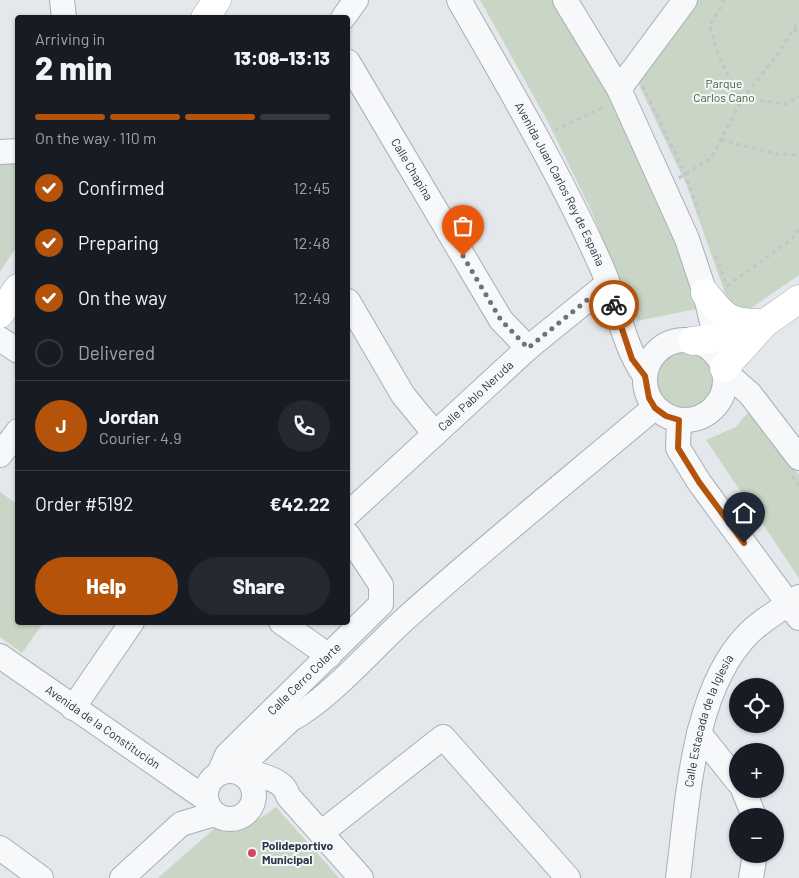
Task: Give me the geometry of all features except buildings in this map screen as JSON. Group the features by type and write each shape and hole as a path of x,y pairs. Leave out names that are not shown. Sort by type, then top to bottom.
{"main road":[{"path":"207,15 217,0"},
{"path":"0,314 15,292"},
{"path":"705,293 725,318 740,323 765,323"},
{"path":"715,356 799,299"}],"street":[{"path":"62,0 64,15"},
{"path":"345,15 356,0"},
{"name":"Avenida Juan Carlos Rey de España","path":"459,0 538,139 602,269 632,359 645,376"},
{"path":"565,0 620,94 687,239 705,293 715,356 726,382 723,395 716,407 705,415 692,420 679,420 666,416 655,408 647,393 645,376 652,358 666,345 679,341 715,356 750,394 799,458"},
{"path":"620,94 685,0"},
{"name":"Calle Chapina","path":"350,65 501,320 528,348"},
{"path":"0,152 15,151"},
{"name":"Calle Pablo Neruda","path":"350,512 528,348 607,284"},
{"path":"350,304 403,395 435,434"},
{"path":"0,339 15,349"},
{"path":"243,778 252,806 240,818 222,818 210,806 207,786 243,778 296,726 300,715 404,620 655,408"},
{"path":"679,420 678,448 699,482 796,606"},
{"path":"0,455 15,434"},
{"name":"Calle Cerro Colarte","path":"243,778 228,756 381,604 381,586 350,538"},
{"name":"Calle Estacada de la Iglesia","path":"678,878 699,733 717,677 749,633 796,606"},
{"path":"73,708 130,625"},
{"path":"285,625 329,656"},
{"name":"Avenida de la Constitución","path":"0,656 210,806"},
{"path":"699,733 729,771"},
{"path":"321,833 443,737 568,878"},
{"path":"243,778 288,796 361,878"},
{"path":"122,878 181,824 210,806"},
{"path":"0,848 41,878"},
{"path":"751,878 754,863"}],"path":[{"path":"728,0 723,1 710,24 716,51 725,72 743,98 786,104 799,96"},
{"path":"663,187 711,158 743,98 778,54 799,21"},
{"path":"794,29 799,34"},
{"path":"643,84 685,174 702,221"},
{"path":"553,132 620,94"},
{"path":"720,140 777,154 799,155"},
{"path":"713,249 727,286 792,238 799,229"}],"green space":[{"path":"480,0 554,0 610,94 680,244 696,309 637,321 589,206 547,120"},
{"name":"Parque Carlos Cano","path":"698,0 799,0 799,275 741,315 729,304 687,186 638,83"},
{"path":"15,163 15,249 0,272 0,164"},
{"path":"685,349 697,352 707,358 713,368 716,380 713,392 707,402 697,408 685,411 673,408 663,402 657,392 654,380 657,368 663,358 673,352"},
{"path":"750,410 799,475 799,578 706,440 736,427"},
{"path":"0,492 15,503 15,625 42,625 22,653 0,637"},
{"name":"Polideportivo Municipal","path":"276,807 339,878 158,878 215,828 248,824"}],"way so far":[{"path":"463,256 501,320 528,348 607,284 614,305"}],"place":[{"name":"Polideportivo Municipal","path":"252,853"}],"route":[{"path":"614,305 632,359 645,376 645,388 649,398 655,408 666,416 679,420 678,448 699,482 744,543"}]}
